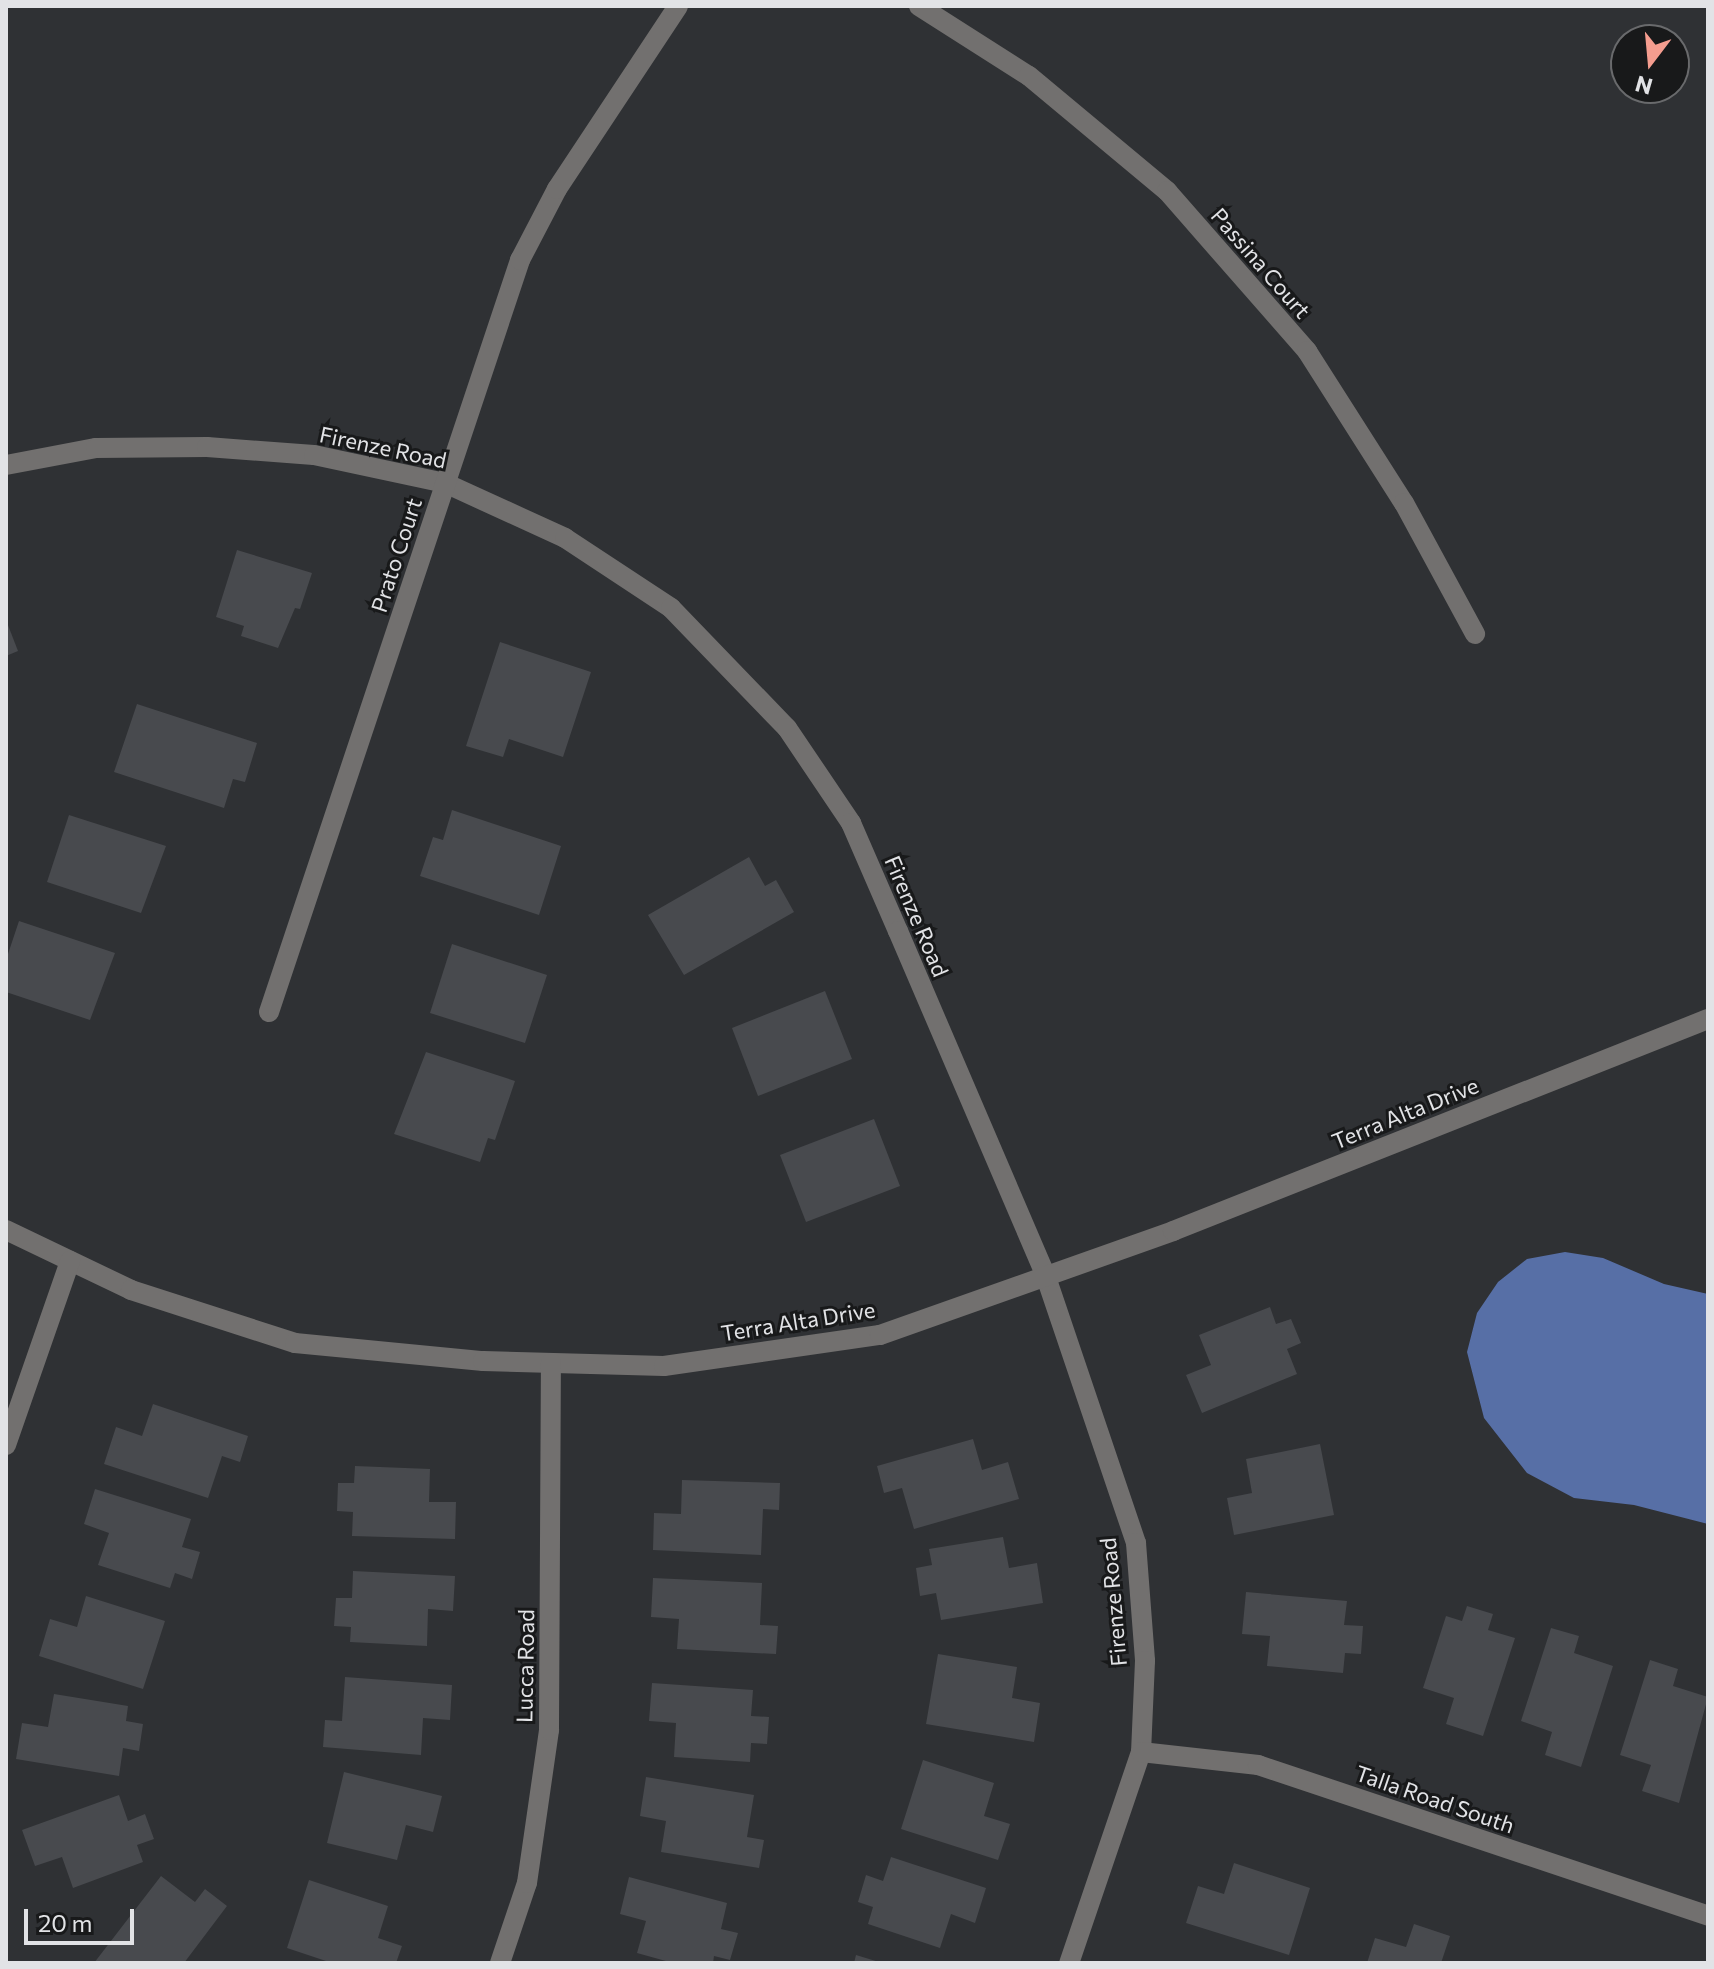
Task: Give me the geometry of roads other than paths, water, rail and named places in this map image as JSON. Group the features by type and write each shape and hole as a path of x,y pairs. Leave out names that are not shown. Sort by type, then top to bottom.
{"street":[{"name":"Prato Court","path":"269,1012 520,260 557,189 678,6"},
{"name":"Passina Court","path":"919,6 1029,76 1167,191 1307,351 1404,503 1475,634"},
{"name":"Firenze Road","path":"6,465 96,448 207,447 314,455 445,483 565,538 671,608 787,728 851,823 1046,1277 1136,1543 1145,1661 1141,1752 1069,1963"},
{"name":"Terra Alta Drive","path":"6,1230 131,1290 295,1343 551,1363 664,1366 880,1335 1046,1277 1708,1019"},
{"path":"6,1445 70,1261"},
{"name":"Lucca Road","path":"500,1963 527,1883 549,1730 551,1363"},
{"name":"Talla Road South","path":"1141,1752 1258,1765 1708,1916"}],"water":[{"path":"1565,1252 1603,1258 1664,1284 1708,1294 1708,1524 1634,1505 1574,1498 1527,1473 1484,1418 1467,1352 1477,1313 1498,1282 1527,1259"}]}
